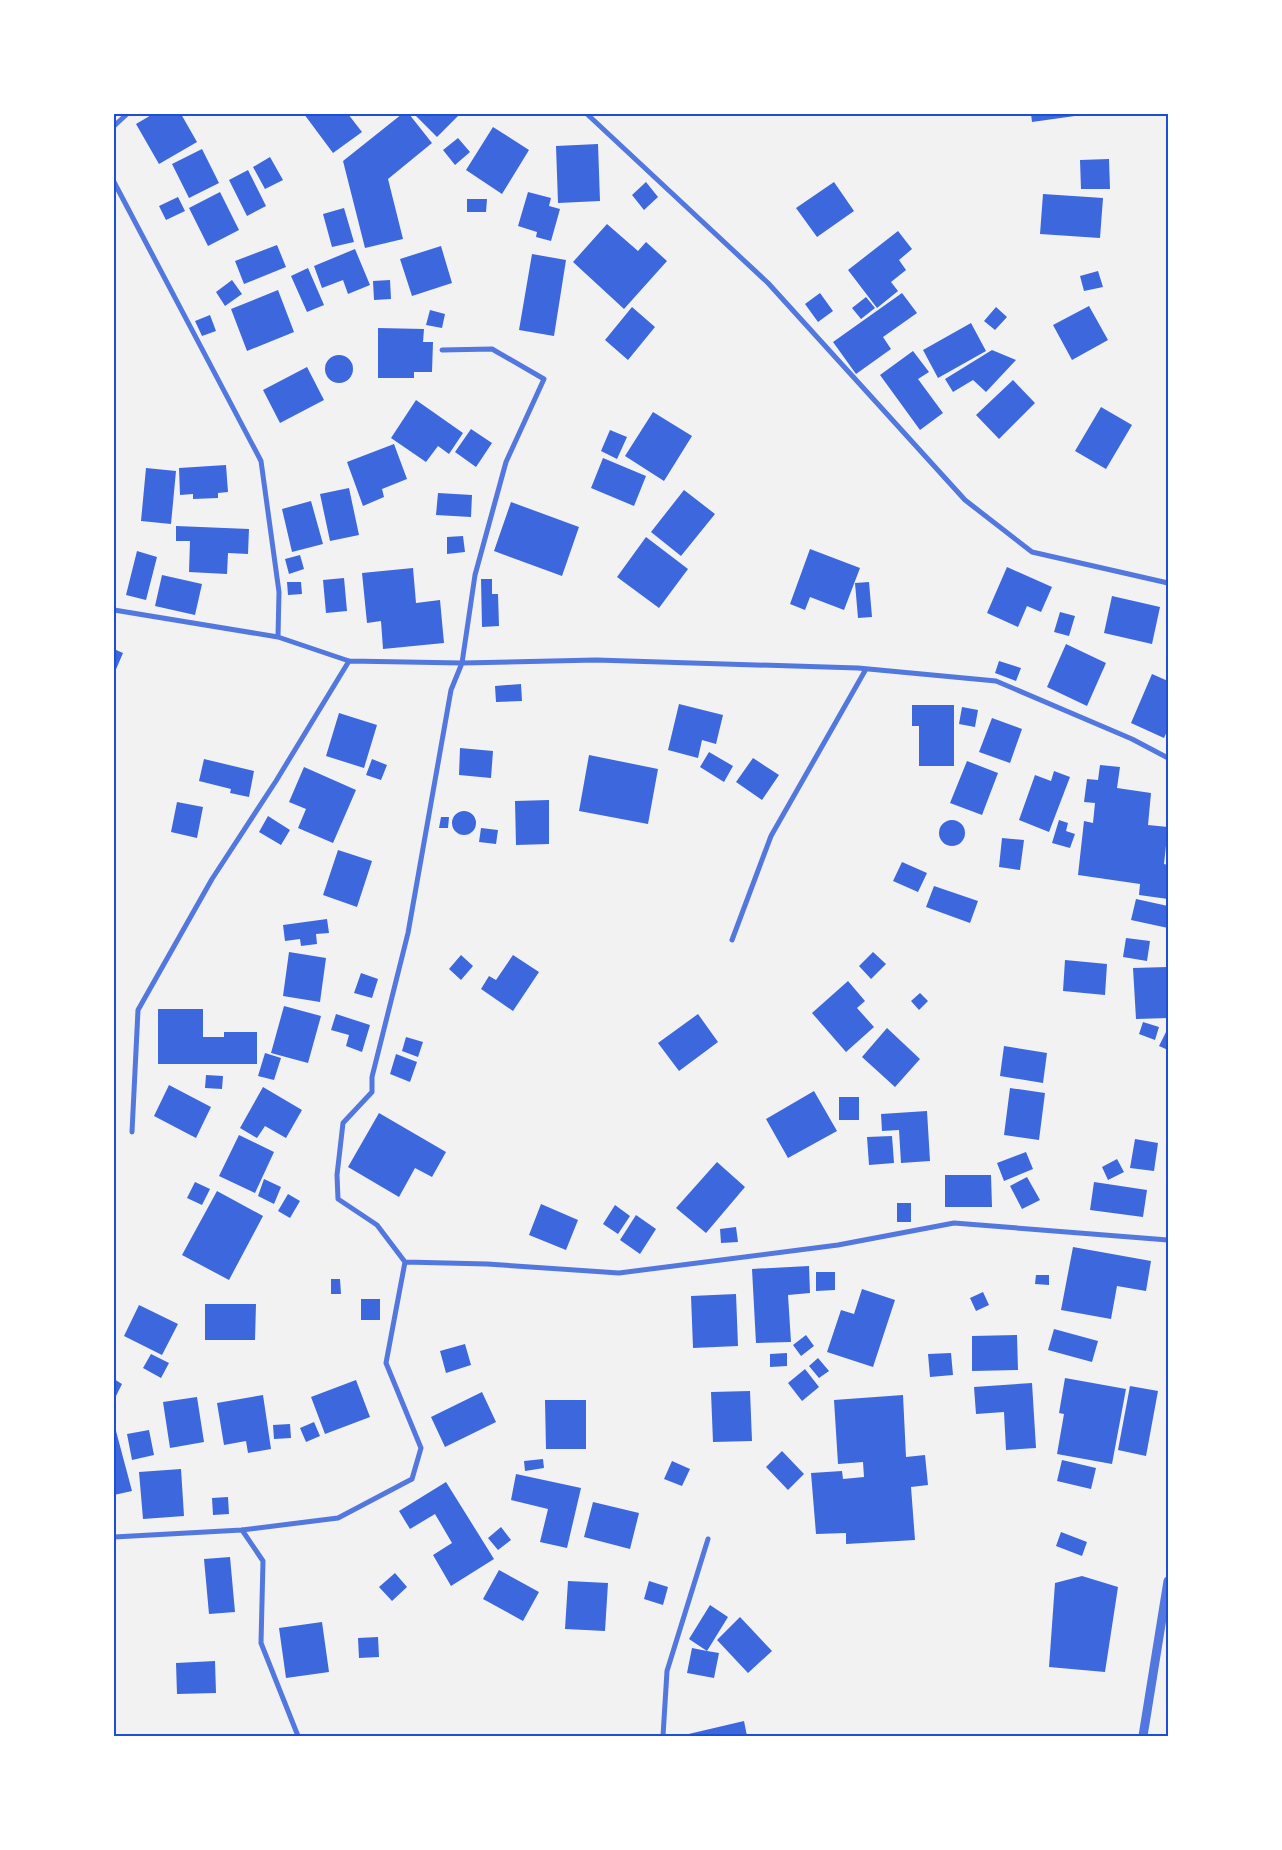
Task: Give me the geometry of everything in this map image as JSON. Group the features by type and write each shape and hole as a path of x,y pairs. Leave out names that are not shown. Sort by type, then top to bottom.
{"street":[{"path":"114,126 127,114"},
{"path":"587,114 768,283 965,500 1032,552 1168,583"},
{"path":"114,182 261,461 279,592 278,637"},
{"path":"114,1536 242,1530 338,1518 412,1479 421,1448 386,1363 405,1262 377,1225 338,1199 337,1174 343,1123 372,1092 372,1077 408,933 451,690 462,663 475,575 506,462 544,379 492,349 442,350"},
{"path":"114,610 278,637 349,661 462,663 596,660 866,669 996,681 1132,739 1168,758"},
{"path":"132,1132 138,1010 212,879 276,782 349,661"},
{"path":"732,940 771,836 866,669"},
{"path":"405,1262 487,1264 619,1273 838,1245 954,1223 1168,1240"},
{"path":"242,1530 263,1561 261,1643 298,1736"},
{"path":"663,1736 667,1671 708,1539"},
{"path":"1143,1736 1168,1581"}],"building":[{"path":"153,114 181,114 197,142 159,164 136,124"},
{"path":"304,114 348,114 362,132 333,153"},
{"path":"402,114 409,114 432,143 388,179 403,239 365,248 343,161"},
{"path":"414,114 460,114 437,137"},
{"path":"1031,114 1082,114 1082,115 1032,122"},
{"path":"493,127 529,150 502,194 466,170"},
{"path":"458,138 470,152 455,165 443,150"},
{"path":"598,144 600,201 558,203 556,146"},
{"path":"202,149 219,183 189,198 172,164"},
{"path":"270,157 283,180 265,189 253,167"},
{"path":"1109,159 1110,189 1081,189 1080,160"},
{"path":"248,170 266,206 247,216 229,180"},
{"path":"646,182 658,197 644,210 632,195"},
{"path":"834,182 854,211 817,237 796,208"},
{"path":"220,192 239,230 208,246 189,208"},
{"path":"528,192 551,198 549,206 560,209 551,241 536,237 537,232 518,226"},
{"path":"1043,194 1103,198 1100,238 1040,234"},
{"path":"178,197 185,211 166,220 159,206"},
{"path":"467,199 487,199 486,212 467,212"},
{"path":"344,208 354,242 332,247 323,214"},
{"path":"607,224 638,251 646,242 667,261 624,309 573,262"},
{"path":"898,231 912,249 899,260 906,270 891,282 898,291 877,308 848,270"},
{"path":"277,245 286,267 244,284 235,261"},
{"path":"441,246 452,283 412,296 400,259"},
{"path":"355,249 370,285 348,294 343,280 322,288 314,266"},
{"path":"532,254 566,260 554,336 519,330"},
{"path":"308,268 324,305 307,312 291,276"},
{"path":"1098,271 1103,287 1084,291 1080,276"},
{"path":"232,280 242,294 225,306 216,292"},
{"path":"390,280 391,299 374,300 373,281"},
{"path":"278,290 294,332 247,351 231,309"},
{"path":"820,293 833,311 818,322 805,304"},
{"path":"902,293 917,313 883,337 891,349 856,374 833,342"},
{"path":"866,297 875,308 861,319 852,308"},
{"path":"1089,306 1108,340 1072,360 1053,325"},
{"path":"632,307 655,327 628,360 605,340"},
{"path":"996,307 1007,317 995,330 984,321"},
{"path":"430,310 445,314 442,328 426,325"},
{"path":"210,315 216,331 202,336 195,321"},
{"path":"971,323 986,351 938,378 923,350"},
{"path":"378,328 424,329 423,342 433,342 432,372 414,372 414,378 378,378"},
{"path":"992,350 1016,360 986,392 973,380 953,392 945,379"},
{"path":"913,351 929,372 918,379 943,413 920,430 880,375"},
{"path":"339,355 349,359 353,369 349,379 339,383 329,379 325,369 329,359"},
{"path":"307,367 324,400 280,423 263,390"},
{"path":"1013,380 1035,403 999,439 976,415"},
{"path":"416,400 463,433 449,454 438,446 426,462 391,438"},
{"path":"1101,407 1132,425 1106,469 1075,451"},
{"path":"653,412 692,436 664,481 625,456"},
{"path":"471,429 492,443 476,467 455,452"},
{"path":"610,430 627,437 617,459 601,451"},
{"path":"394,444 407,479 382,489 384,497 363,506 347,462"},
{"path":"603,458 646,476 634,506 591,488"},
{"path":"226,465 228,492 218,493 218,498 193,499 193,494 180,495 179,468"},
{"path":"146,468 176,471 171,524 141,521"},
{"path":"349,488 359,535 330,541 320,494"},
{"path":"684,490 715,514 681,556 651,532"},
{"path":"438,493 472,495 471,517 436,515"},
{"path":"311,501 323,544 292,552 282,509"},
{"path":"511,502 579,527 562,576 494,551"},
{"path":"176,526 249,529 248,554 228,553 227,574 189,572 190,541 176,541"},
{"path":"463,536 465,552 447,554 447,537"},
{"path":"646,537 688,569 659,608 617,577"},
{"path":"810,549 860,568 844,610 810,597 805,610 790,604"},
{"path":"137,551 157,557 146,600 126,595"},
{"path":"300,555 304,569 289,574 285,559"},
{"path":"1007,567 1052,587 1041,612 1027,606 1018,627 987,613"},
{"path":"413,568 416,603 440,600 444,643 383,649 381,621 367,623 362,573"},
{"path":"162,575 202,584 195,615 155,606"},
{"path":"344,578 347,611 326,613 323,580"},
{"path":"481,579 492,579 492,594 498,594 499,626 482,627"},
{"path":"287,582 301,582 302,594 288,595"},
{"path":"869,582 872,617 858,618 855,583"},
{"path":"1112,596 1160,607 1152,644 1104,633"},
{"path":"1060,612 1075,616 1069,636 1054,632"},
{"path":"1066,644 1106,663 1087,706 1047,687"},
{"path":"114,649 123,653 114,674"},
{"path":"999,661 1021,668 1016,681 995,673"},
{"path":"1152,674 1168,681 1168,729 1164,738 1131,723"},
{"path":"521,684 522,701 496,702 495,686"},
{"path":"679,704 723,715 716,744 702,740 698,758 668,750"},
{"path":"912,705 954,705 954,766 919,766 919,726 912,726"},
{"path":"962,707 978,710 975,727 959,724"},
{"path":"339,713 377,725 364,768 326,756"},
{"path":"992,718 1022,729 1010,763 979,752"},
{"path":"460,748 493,751 491,778 459,775"},
{"path":"709,752 733,766 724,782 700,767"},
{"path":"589,755 658,769 648,824 579,811"},
{"path":"753,758 779,775 762,800 736,782"},
{"path":"204,759 254,771 249,797 230,793 231,789 199,781"},
{"path":"372,759 387,765 381,780 366,775"},
{"path":"967,761 998,773 982,815 950,803"},
{"path":"1100,765 1120,767 1117,788 1151,793 1148,825 1168,827 1164,864 1168,865 1168,899 1139,895 1140,884 1078,875 1084,821 1093,823 1095,803 1084,802 1087,779 1098,780"},
{"path":"304,767 356,790 333,843 298,828 306,809 289,802"},
{"path":"1054,771 1070,777 1049,832 1019,820 1035,775 1051,781"},
{"path":"549,800 549,844 516,845 515,801"},
{"path":"177,802 203,807 197,838 171,832"},
{"path":"464,811 473,814 476,823 473,832 464,835 455,832 452,823 455,814"},
{"path":"268,816 290,830 281,845 259,832"},
{"path":"441,817 449,817 448,828 439,828"},
{"path":"952,820 961,824 965,833 961,842 952,846 943,842 939,833 943,824"},
{"path":"1059,820 1068,823 1066,831 1075,834 1070,848 1052,843"},
{"path":"481,828 498,830 496,844 479,842"},
{"path":"1002,838 1024,840 1020,870 999,867"},
{"path":"338,850 372,861 357,907 323,895"},
{"path":"902,862 927,873 918,892 893,881"},
{"path":"934,886 978,901 970,923 926,907"},
{"path":"1136,899 1168,906 1168,928 1131,920"},
{"path":"327,919 329,933 316,934 317,944 301,946 300,939 285,941 283,925"},
{"path":"1126,938 1150,941 1147,961 1123,957"},
{"path":"289,952 326,958 320,1002 283,996"},
{"path":"873,952 886,964 871,979 859,966"},
{"path":"461,955 473,966 461,980 449,969"},
{"path":"513,955 539,972 513,1011 481,989 489,976 496,980"},
{"path":"1065,960 1107,964 1105,995 1063,991"},
{"path":"1168,967 1168,1018 1136,1019 1133,968"},
{"path":"361,973 378,979 372,998 354,993"},
{"path":"848,981 865,1001 857,1008 874,1027 846,1052 812,1013"},
{"path":"920,993 928,1001 919,1010 911,1001"},
{"path":"284,1006 321,1016 308,1063 271,1053"},
{"path":"158,1009 203,1009 203,1037 224,1037 224,1032 257,1032 257,1064 158,1064"},
{"path":"336,1014 370,1025 362,1052 346,1046 349,1035 331,1030"},
{"path":"698,1014 718,1042 679,1071 658,1043"},
{"path":"1143,1022 1159,1027 1155,1040 1139,1034"},
{"path":"887,1028 920,1059 895,1087 862,1057"},
{"path":"1168,1030 1168,1050 1159,1046"},
{"path":"406,1037 423,1042 418,1057 402,1051"},
{"path":"1004,1046 1047,1053 1043,1083 1000,1076"},
{"path":"265,1053 281,1058 274,1080 258,1076"},
{"path":"396,1054 417,1062 410,1082 390,1074"},
{"path":"206,1075 223,1076 222,1089 205,1088"},
{"path":"169,1085 211,1107 196,1138 154,1116"},
{"path":"263,1087 302,1110 286,1138 265,1126 257,1138 240,1128"},
{"path":"1010,1088 1045,1093 1039,1140 1004,1135"},
{"path":"814,1091 837,1131 788,1158 766,1119"},
{"path":"839,1097 859,1097 859,1120 839,1120"},
{"path":"927,1111 930,1161 901,1163 899,1130 882,1131 881,1114"},
{"path":"379,1113 446,1152 432,1177 415,1168 399,1197 348,1167"},
{"path":"239,1135 274,1152 255,1193 219,1176"},
{"path":"892,1136 894,1163 869,1165 867,1137"},
{"path":"1135,1139 1158,1143 1154,1171 1130,1168"},
{"path":"1026,1152 1033,1169 1004,1181 997,1163"},
{"path":"1117,1159 1124,1172 1108,1180 1102,1167"},
{"path":"717,1162 745,1187 706,1233 676,1208"},
{"path":"945,1175 991,1175 992,1207 945,1207"},
{"path":"1027,1177 1040,1200 1022,1209 1010,1186"},
{"path":"264,1179 281,1187 274,1204 258,1196"},
{"path":"195,1182 210,1189 202,1205 187,1198"},
{"path":"1094,1182 1147,1190 1143,1217 1090,1210"},
{"path":"217,1191 263,1216 229,1280 182,1255"},
{"path":"288,1194 300,1201 290,1218 278,1211"},
{"path":"897,1203 911,1203 911,1222 897,1222"},
{"path":"541,1204 578,1220 566,1250 529,1235"},
{"path":"615,1205 630,1216 618,1234 603,1224"},
{"path":"636,1215 656,1229 640,1254 620,1240"},
{"path":"736,1227 738,1242 721,1243 720,1229"},
{"path":"1073,1247 1151,1261 1146,1291 1117,1286 1111,1319 1061,1310"},
{"path":"809,1266 810,1293 788,1295 791,1342 756,1343 752,1269"},
{"path":"816,1272 835,1272 835,1290 816,1291"},
{"path":"1036,1275 1049,1275 1049,1285 1035,1284"},
{"path":"331,1279 340,1279 341,1294 331,1294"},
{"path":"862,1289 895,1300 873,1367 827,1352 841,1310 854,1314"},
{"path":"983,1292 989,1305 976,1311 970,1298"},
{"path":"736,1294 738,1346 693,1348 691,1296"},
{"path":"361,1299 380,1299 380,1320 361,1320"},
{"path":"205,1304 256,1304 255,1340 205,1340"},
{"path":"139,1305 178,1324 162,1355 124,1336"},
{"path":"1054,1329 1098,1341 1092,1362 1048,1350"},
{"path":"806,1335 814,1346 801,1356 793,1345"},
{"path":"1017,1335 1018,1370 972,1371 972,1336"},
{"path":"465,1344 471,1365 446,1373 440,1351"},
{"path":"787,1353 787,1366 770,1367 770,1354"},
{"path":"951,1353 953,1375 930,1377 928,1354"},
{"path":"151,1354 169,1363 161,1378 143,1368"},
{"path":"818,1358 829,1371 819,1378 809,1366"},
{"path":"805,1369 819,1387 802,1401 788,1383"},
{"path":"1065,1378 1126,1389 1112,1464 1057,1454 1064,1414 1059,1413"},
{"path":"114,1379 122,1384 114,1400"},
{"path":"356,1380 370,1417 325,1434 311,1397"},
{"path":"1032,1383 1036,1448 1006,1450 1004,1412 976,1414 974,1387"},
{"path":"1130,1386 1158,1391 1146,1456 1118,1450"},
{"path":"750,1391 752,1441 713,1442 711,1392"},
{"path":"482,1392 496,1422 445,1447 431,1417"},
{"path":"263,1395 271,1449 248,1453 246,1441 224,1445 217,1403"},
{"path":"903,1395 906,1457 925,1455 928,1485 911,1487 915,1540 846,1544 846,1533 816,1534 811,1473 842,1471 843,1479 864,1477 863,1462 838,1464 834,1400"},
{"path":"197,1397 204,1442 170,1448 163,1402"},
{"path":"545,1400 586,1400 586,1449 546,1449"},
{"path":"314,1422 320,1436 306,1442 300,1428"},
{"path":"290,1424 291,1438 274,1439 273,1425"},
{"path":"149,1430 154,1455 132,1460 127,1434"},
{"path":"114,1431 116,1431 132,1491 114,1495"},
{"path":"782,1451 804,1474 788,1490 766,1467"},
{"path":"543,1459 544,1468 525,1471 524,1461"},
{"path":"1062,1460 1096,1468 1091,1489 1057,1481"},
{"path":"672,1461 690,1469 682,1486 664,1479"},
{"path":"181,1469 184,1516 143,1519 139,1472"},
{"path":"516,1474 581,1488 567,1548 540,1542 548,1509 511,1500"},
{"path":"446,1482 494,1559 451,1586 433,1555 452,1543 435,1514 410,1529 399,1511"},
{"path":"228,1497 229,1514 213,1515 212,1498"},
{"path":"593,1502 639,1513 630,1549 584,1537"},
{"path":"501,1527 511,1540 498,1550 488,1538"},
{"path":"1061,1532 1087,1542 1082,1556 1056,1546"},
{"path":"230,1557 235,1612 209,1614 204,1559"},
{"path":"499,1570 539,1592 523,1621 483,1599"},
{"path":"395,1573 407,1587 392,1601 379,1587"},
{"path":"1082,1576 1118,1587 1105,1672 1049,1667 1055,1583"},
{"path":"568,1581 608,1583 605,1631 565,1629"},
{"path":"649,1581 668,1587 663,1605 644,1599"},
{"path":"710,1605 728,1617 707,1651 689,1639"},
{"path":"740,1617 772,1651 748,1673 717,1640"},
{"path":"322,1622 329,1672 286,1678 279,1628"},
{"path":"378,1637 379,1657 359,1658 358,1638"},
{"path":"692,1648 719,1653 714,1678 687,1673"},
{"path":"215,1661 216,1693 177,1694 176,1663"},
{"path":"744,1721 747,1736 680,1736"}]}
